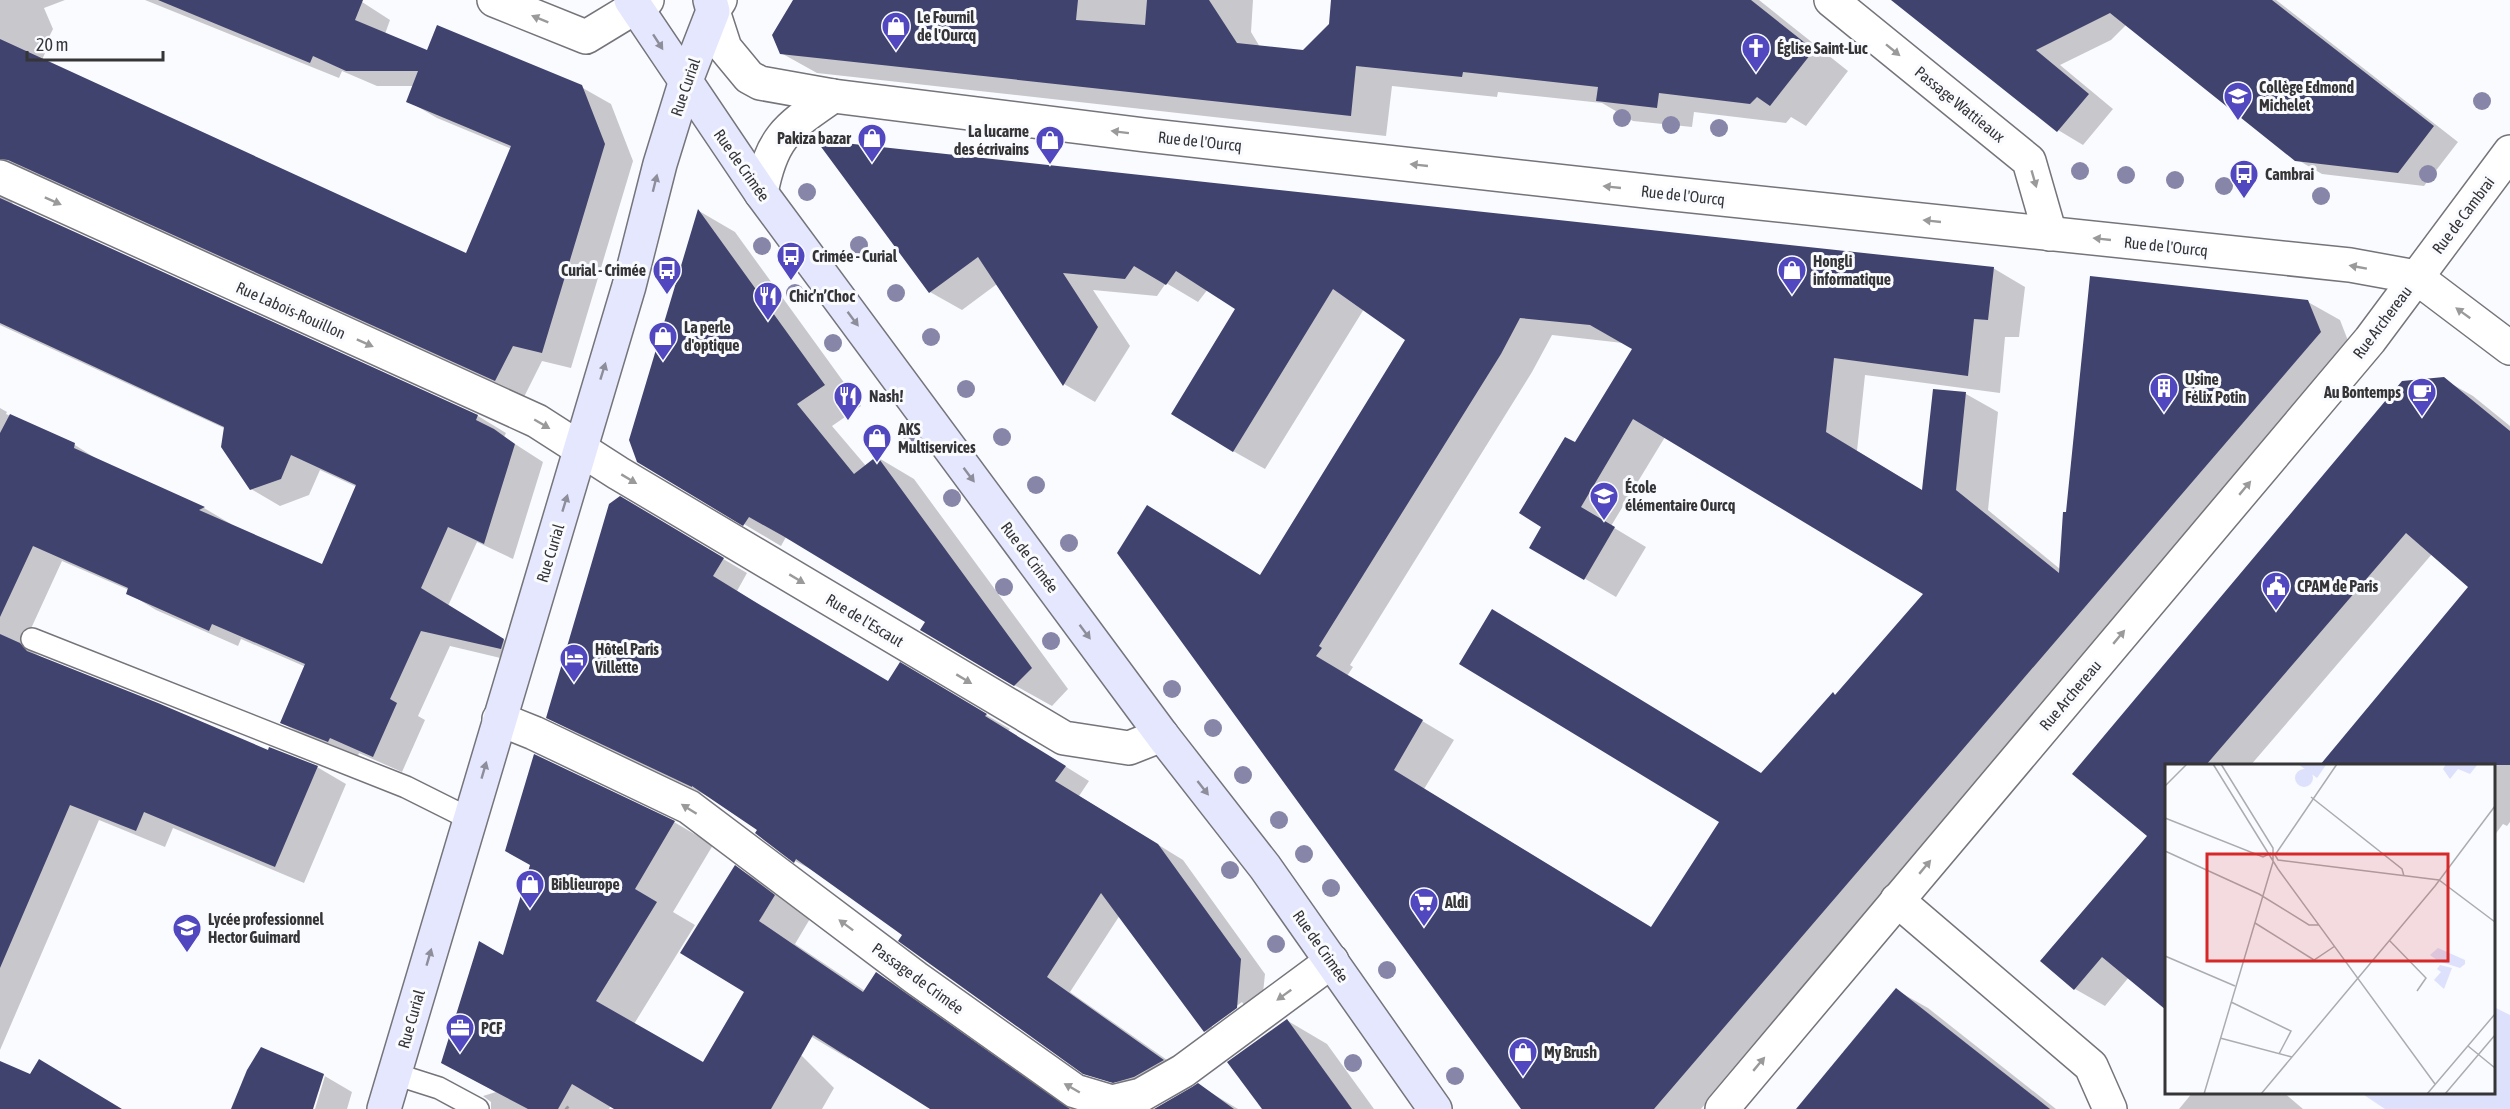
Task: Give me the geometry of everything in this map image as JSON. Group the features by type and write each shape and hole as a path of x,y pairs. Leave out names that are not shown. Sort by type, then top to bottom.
{"main road":[{"name":"Rue de Crimée","path":"638,2 685,83 761,193 1162,735 1265,867 1435,1109"},
{"name":"Rue Curial","path":"384,1109 629,286 660,164 685,83 714,4"}],"street":[{"path":"494,0 586,37 638,2"},
{"name":"Passage Wattieaux","path":"1831,0 2029,161 2050,234"},
{"name":"Rue de l'Ourcq","path":"714,4 725,48 749,78 760,83 833,96 1145,135 2350,265 2416,277 2510,348"},
{"path":"761,193 767,163 779,139 802,117 833,96"},
{"name":"Rue de Cambrai","path":"2416,277 2510,152"},
{"name":"Rue Labois-Rouillon","path":"0,177 537,421 580,447"},
{"name":"Rue Archereau","path":"1722,1109 2370,340 2416,277"},
{"name":"Rue de l'Escaut","path":"580,447 628,479 1064,738 1095,745 1129,748 1162,735"},
{"name":"Passage de Crimée","path":"499,719 534,733 689,807 916,978 1075,1091 1112,1102 1141,1095 1184,1071 1332,961"},
{"path":"1897,900 2091,1066 2110,1109"}],"lane":[{"path":"32,639 406,787 470,819"},
{"path":"395,1074 439,1088 478,1109"}],"shaded area":[{"path":"2495,1008 2510,1015 2510,1109 2385,1109 2362,1094 2495,1094"}],"building":[{"path":"158,0 363,0 355,20 427,50 437,25 582,85 605,144 542,353 513,346 495,381 8,160 0,159 0,39 466,253 511,146 406,102 418,71 346,71 313,56 310,63"},
{"path":"793,0 1078,0 1076,20 1145,25 1147,0 1209,0 1237,43 1303,50 1329,24 1331,0 1751,0 1814,50 1770,106 1757,97 1750,104 1659,93 1657,108 1596,101 1598,87 1463,72 1462,77 1356,66 1351,116 780,54 772,35"},
{"path":"1891,0 2272,0 2434,126 2398,173 2295,161 2110,13 2036,50 2089,94 2057,132"},
{"path":"816,140 1994,267 1988,320 1974,319 1968,376 1834,358 1826,432 1922,490 1933,389 1966,392 1956,490 2059,573 2063,512 2066,512 2090,276 2308,300 2321,332 1654,1109 1521,1109 1117,553 1147,505 1260,575 1405,340 1333,289 1233,452 1171,414 1235,309 1176,271 1166,285 1134,266 1125,279 1063,273 1098,327 1063,386 978,257 929,293","holes":["1520,318 1590,325 1632,349 1575,442 1565,437 1519,513 1541,527 1529,548 1584,580 1615,527 1581,507 1633,419 1923,594 1835,695 1833,692 1761,773 1492,609 1459,664 1719,822 1651,927 1394,770 1423,720 1316,656 1322,648 1319,646 1501,354"]},
{"path":"0,198 478,415 476,420 515,444 484,544 448,527 421,588 504,639 501,649 421,631 390,699 397,703 373,757 330,738 328,742 280,723 305,664 212,624 209,631 126,594 128,588 33,546 0,617 0,433 10,414 75,443 74,448 205,507 199,510 322,564 356,485 291,455 281,479 250,490 221,447 224,427 0,323"},
{"path":"698,209 825,385 797,404 854,474 877,456 1032,668 1014,686 920,630 925,622 783,536 749,517 743,526 637,462 629,440"},
{"path":"2444,377 2510,431 2510,765 2321,764 2468,587 2406,533 2207,764 2165,764 2165,1009 2102,957 2074,990 2040,961 2147,836 2072,774 2402,381"},
{"path":"620,496 724,558 713,576 752,600 888,681 900,662 987,714 985,716 1066,766 1055,781 1158,844 1241,959 1237,1008 1204,1032 1101,893 1047,977 1164,1060 1134,1077 1113,1083 1083,1074 898,941 902,935 796,859 794,863 755,833 757,830 692,786 546,718 609,504"},
{"path":"0,634 20,643 27,651 268,750 269,747 318,766 275,867 144,812 136,831 70,805 0,968"},
{"path":"534,754 675,821 635,889 657,902 596,1001 703,1062 744,992 680,953 735,865 775,895 759,921 863,992 876,972 1070,1109 930,1109 813,1035 771,1109 614,1109 572,1084 558,1109 528,1109 441,1063 479,941 503,955 530,865 505,851"},
{"path":"1896,988 2050,1109 1796,1109"},
{"path":"1287,1019 1352,1109 1262,1109 1227,1062"},
{"path":"261,1047 324,1074 313,1109 231,1109 247,1070"},
{"path":"39,1059 122,1109 0,1109 0,1061 30,1074"},
{"path":"1198,1083 1234,1109 1154,1109 1192,1087"}],"place":[{"name":"Le Fournil de l'Ourcq","path":"896,52"},
{"name":"Église Saint-Luc","path":"1756,74"},
{"name":"Collège Edmond Michelet","path":"2238,122"},
{"name":"Pakiza bazar","path":"872,164"},
{"name":"La lucarne des écrivains","path":"1050,166"},
{"name":"Cambrai","path":"2244,200"},
{"name":"Crimée - Curial","path":"791,282"},
{"name":"Curial - Crimée","path":"667,296"},
{"name":"Hongli informatique","path":"1792,296"},
{"name":"Chic’n’Choc","path":"768,322"},
{"name":"La perle d'optique","path":"663,362"},
{"name":"Usine Félix Potin","path":"2164,414"},
{"name":"Au Bontemps","path":"2422,418"},
{"name":"Nash!","path":"848,422"},
{"name":"AKS Multiservices","path":"877,464"},
{"name":"École élémentaire Ourcq","path":"1604,522"},
{"name":"CPAM de Paris","path":"2276,612"},
{"name":"Hôtel Paris Villette","path":"574,684"},
{"name":"Biblieurope","path":"530,910"},
{"name":"Aldi","path":"1424,928"},
{"name":"Lycée professionnel Hector Guimard","path":"187,954"},
{"name":"PCF","path":"460,1054"},
{"name":"My Brush","path":"1523,1078"}]}
